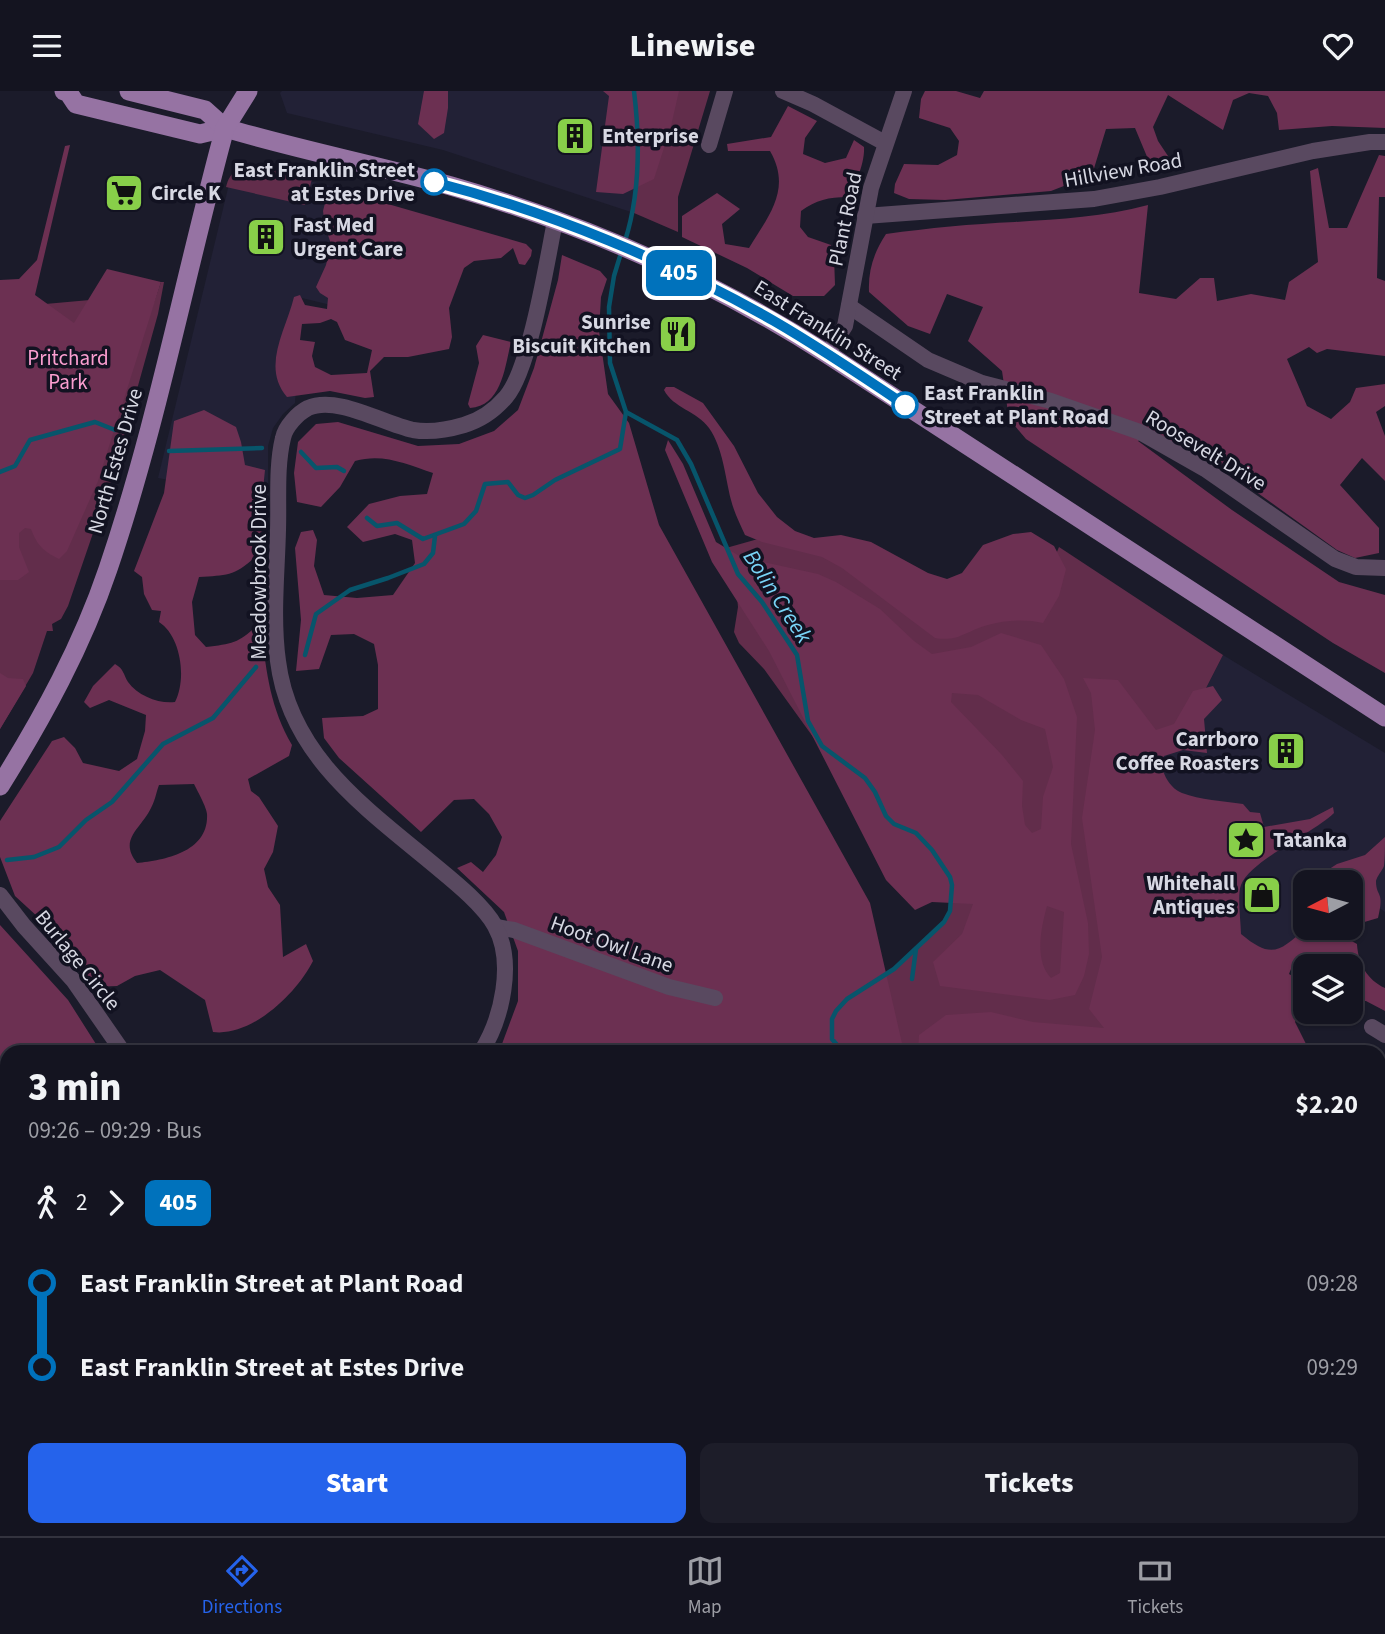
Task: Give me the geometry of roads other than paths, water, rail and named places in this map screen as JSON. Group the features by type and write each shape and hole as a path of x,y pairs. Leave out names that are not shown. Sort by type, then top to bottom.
{"main road":[{"name":"East Franklin Street","path":"67,91 76,104 200,134 225,128"},
{"name":"East Franklin Street","path":"129,91 205,110 225,128 450,186 564,224 672,270 753,309 827,354 1385,717"},
{"name":"North Estes Drive","path":"0,786 60,683 108,570 154,408 225,128 247,91"}],"street":[{"path":"709,145 725,91"},
{"path":"783,91 885,143"},
{"name":"Plant Road","path":"827,354 842,332 865,216 885,143 904,91"},
{"name":"Hillview Road","path":"865,216 1084,200 1160,187 1313,151 1385,142"},
{"name":"Meadowbrook Drive","path":"496,927 452,880 329,772 308,745 290,710 278,664 275,626 280,463 283,435 293,419 309,407 334,406 352,409 413,430 430,432 445,431 488,415 508,395 521,369 564,224"},
{"name":"Roosevelt Drive","path":"849,306 928,360 982,383 1051,401 1140,432 1205,469 1335,559 1368,569 1385,568"},
{"name":"Burlage Circle","path":"0,895 73,980 118,1045"},
{"path":"485,1045 491,1036 504,988 502,944 496,927"},
{"name":"Hoot Owl Lane","path":"496,927 514,930 669,987 715,998"}],"waterway":[{"name":"Bolin Creek","path":"625,241 636,186 637,129 634,91"},
{"name":"Bolin Creek","path":"621,253 609,307 610,363 626,412 677,440 691,464 738,574 762,602 797,655 808,721 822,746 865,778 886,816 894,824 916,833 932,850 950,877 950,911 944,922 894,969 847,999 836,1011 832,1019 832,1039 837,1045"},
{"path":"367,518 377,526 397,523 423,539 464,524 476,511 485,484 508,482 518,495 525,498 555,480 620,449 626,412"},
{"path":"0,472 15,466 30,440 95,422 115,430"},
{"path":"169,451 262,448"},
{"path":"301,452 316,468 337,467 344,471"},
{"path":"305,655 316,614 350,590 424,564 433,553 435,536"},
{"path":"7,860 34,857 59,847 86,820 112,802 163,744 213,718 256,667"},
{"path":"912,979 916,949"}],"place":[{"name":"Enterprise","path":"575,136"},
{"name":"East Franklin Street at Estes Drive","path":"434,182"},
{"name":"Circle K","path":"124,193"},
{"name":"Fast Med Urgent Care","path":"266,237"},
{"name":"Sunrise Biscuit Kitchen","path":"678,334"},
{"name":"East Franklin Street at Plant Road","path":"905,405"},
{"name":"Carrboro Coffee Roasters","path":"1286,751"},
{"name":"Tatanka","path":"1246,840"},
{"name":"Whitehall Antiques","path":"1262,895"}],"park label":[{"name":"Pritchard Park","path":"68,370"}]}
